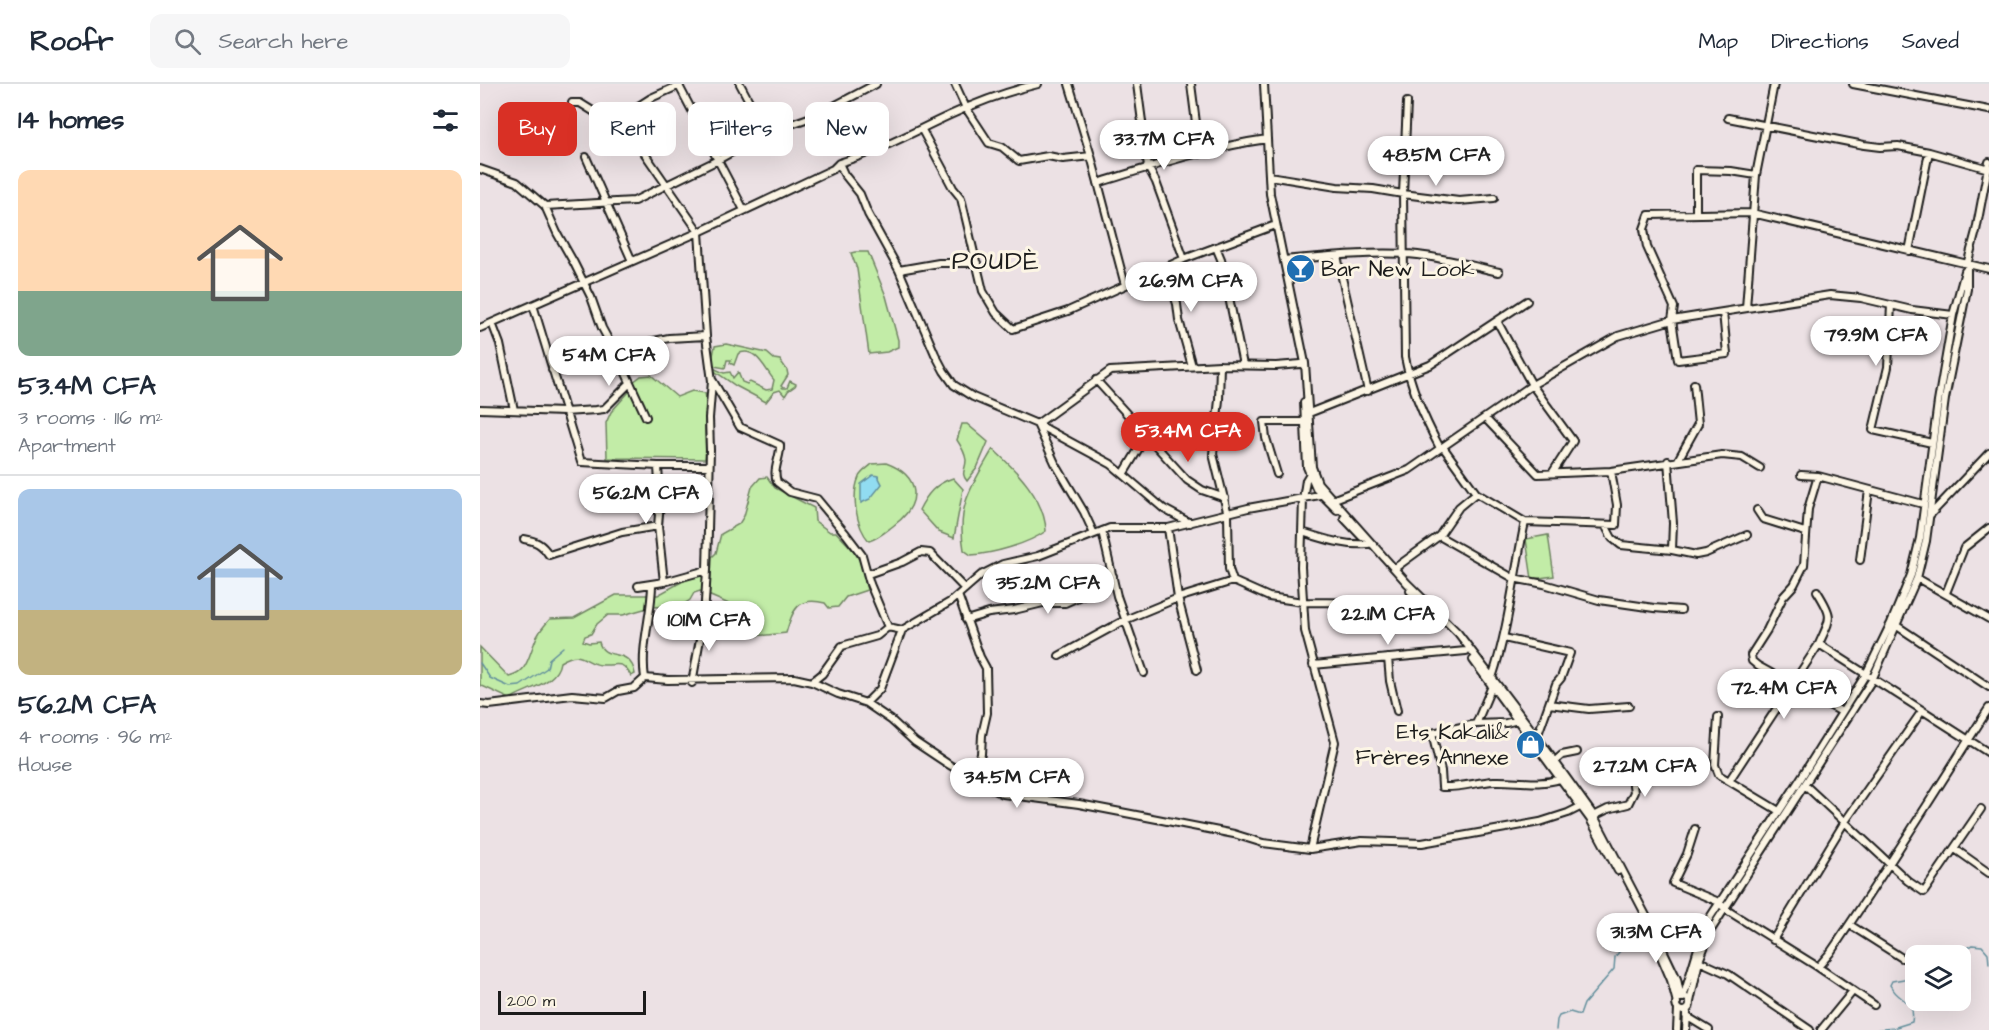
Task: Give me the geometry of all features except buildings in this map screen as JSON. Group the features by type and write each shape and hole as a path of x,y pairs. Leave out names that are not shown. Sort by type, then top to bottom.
{"street":[{"path":"645,102 679,84 744,210"},
{"path":"740,84 750,102"},
{"path":"793,123 817,115 865,87 876,84"},
{"path":"955,84 966,108 989,143 1002,147 1019,161 1048,156 1063,159 1091,156"},
{"path":"480,328 699,232 833,169 839,163 881,149 1016,87 1038,84"},
{"path":"1069,84 1091,156 1125,285"},
{"path":"1137,84 1148,167 1156,182 1184,259"},
{"path":"1191,84 1200,154"},
{"path":"1264,84 1273,226 1301,364 1306,467 1309,476 1417,598 1455,636 1590,819 1648,923"},
{"path":"1746,308 1756,175 1774,84"},
{"path":"1853,84 1989,110"},
{"path":"1407,102 1403,194 1404,357 1408,375 1427,424 1441,448 1476,493 1525,522 1616,525 1617,505 1611,471"},
{"path":"1677,1030 1680,1002 1705,925 1866,674 1911,575 1920,538 1938,402 1953,315 1976,231 1988,167 1898,146 1864,145 1728,118"},
{"path":"922,130 953,188 961,198 983,291 996,313 1013,329 1068,311 1184,259 1273,226"},
{"path":"1098,183 1238,143 1267,139"},
{"path":"1910,251 1929,152"},
{"path":"646,156 699,232 706,336 712,381 708,418 707,570 704,617 692,681"},
{"path":"545,206 634,201 723,156"},
{"path":"586,157 632,261"},
{"path":"839,163 844,174 860,194 868,214 899,270 935,354 954,385 973,397 1037,424 1090,451 1124,474 1164,509 1190,523"},
{"path":"480,169 517,182 545,206 591,297 602,328 646,417"},
{"path":"1696,213 1696,170 1731,171 1756,175"},
{"path":"1269,176 1337,187 1373,189 1459,201 1494,198"},
{"path":"1270,194 1305,363 1311,467 1318,483 1324,494 1407,583 1458,633 1594,816 1677,980 1680,1002 1684,1011 1709,1030"},
{"path":"1723,312 1727,354 1678,360 1672,320 1674,307 1647,248 1644,228 1649,215 1752,213 1989,269"},
{"path":"1216,247 1221,259 1243,365"},
{"path":"1284,260 1404,255 1433,257 1499,272"},
{"path":"1337,256 1368,391"},
{"path":"899,270 939,263 976,263"},
{"path":"1686,1030 1687,1013 1699,961 1711,930 1872,680 1917,578 1930,515 1946,399 1967,289 1967,265"},
{"path":"1165,268 1177,304 1179,320 1192,366"},
{"path":"1332,500 1409,470 1532,385 1617,336 1672,320 1830,295 1861,298 1953,315"},
{"path":"1309,414 1430,366 1527,301"},
{"path":"533,305 581,462 709,466"},
{"path":"1891,305 1888,367 1873,430 1932,443"},
{"path":"1497,321 1532,385 1573,441 1553,472"},
{"path":"492,323 500,344 514,410"},
{"path":"552,370 669,338 706,336"},
{"path":"1037,424 1110,371 1220,364 1276,366 1301,364"},
{"path":"1220,364 1213,454 1228,515 1229,569 1233,581"},
{"path":"1096,380 1187,480 1202,490 1225,498"},
{"path":"712,381 740,427 780,445 776,468 777,482 790,492 817,499 862,555 870,584 888,627"},
{"path":"480,409 564,412 604,409 630,382"},
{"path":"1678,460 1698,424 1694,384"},
{"path":"1485,418 1538,474 1611,471 1722,455 1742,457 1760,468"},
{"path":"1277,474 1266,438 1264,422 1305,422"},
{"path":"1037,424 1055,463 1084,512 1094,534"},
{"path":"1124,474 1147,435"},
{"path":"1930,515 1989,453"},
{"path":"1668,461 1673,523 1672,550"},
{"path":"658,466 660,502 658,526 664,582"},
{"path":"1801,475 1818,476 1923,504"},
{"path":"1309,476 1306,480 1303,499 1301,567 1305,631 1335,742 1310,849"},
{"path":"1818,476 1808,509 1804,565 1751,655 1752,662 1842,712"},
{"path":"1860,560 1869,490"},
{"path":"1395,568 1439,537 1459,507 1476,493"},
{"path":"866,703 880,689 902,630 950,602 981,575 1004,564 1038,556 1102,531 1124,527 1168,528 1281,501 1324,494"},
{"path":"1757,510 1763,519 1805,532"},
{"path":"1492,678 1504,638 1513,578 1525,522"},
{"path":"1605,525 1612,538 1630,548 1672,550 1696,555 1706,554 1747,534"},
{"path":"524,539 543,546 549,555 622,532 658,526"},
{"path":"1168,528 1178,598 1197,670"},
{"path":"1946,593 1964,548 1989,528"},
{"path":"1102,531 1125,620 1144,673"},
{"path":"1302,532 1336,542 1354,545 1368,544"},
{"path":"1439,537 1513,578 1544,584 1599,600 1682,610"},
{"path":"868,574 902,562 921,552 930,553 965,588"},
{"path":"638,586 664,582 707,570"},
{"path":"966,620 988,613 1043,603 1065,603 1085,594 1113,576"},
{"path":"1917,578 1989,619"},
{"path":"1059,656 1125,620 1178,598 1233,581 1269,597 1303,602 1397,603 1417,598"},
{"path":"645,678 645,641 652,584"},
{"path":"1729,781 1819,644 1829,623 1830,616 1817,591"},
{"path":"958,595 986,668 987,713 981,754 972,779"},
{"path":"1897,626 1989,687"},
{"path":"888,627 902,630"},
{"path":"812,682 822,674 842,646 878,636 888,627"},
{"path":"1504,638 1570,653 1537,737"},
{"path":"1819,644 1989,753"},
{"path":"1313,665 1466,651"},
{"path":"1388,658 1390,681 1397,711"},
{"path":"480,704 489,705 572,695 606,698 618,691 634,688 645,678 692,681 794,678 812,682 866,703 891,720 915,742 972,779 1003,794 1079,804 1234,834 1263,843 1310,849 1362,841 1422,843 1540,822 1580,807"},
{"path":"1476,724 1492,686"},
{"path":"1549,704 1589,709 1629,706"},
{"path":"1818,967 1850,925 1989,708"},
{"path":"1773,940 1844,823 1922,711"},
{"path":"1718,717 1715,765 1719,775 1779,811"},
{"path":"1518,720 1506,723 1476,724 1432,733 1441,771 1442,788 1495,781 1536,783 1560,779"},
{"path":"1554,762 1562,755 1577,752"},
{"path":"1594,816 1608,809 1628,804 1634,792 1629,757"},
{"path":"1805,785 1908,881 1924,892 1981,809"},
{"path":"1695,829 1687,854 1673,883 1719,902 1725,909 1874,1005"},
{"path":"1955,849 1989,873"},
{"path":"1850,925 1902,958"},
{"path":"1699,961 1728,974 1810,1030"},
{"path":"1821,1030 1853,992"},
{"path":"1680,1002 1690,1002"}],"green space":[{"path":"868,252 886,296 898,340 898,347 887,352 869,354 857,269 851,253"},
{"path":"726,344 767,353 774,359 780,360 788,375 781,386 787,388 790,381 796,384 795,386 785,396 780,390 774,392 766,402 736,386 713,368 724,373 730,372 733,378 738,372 742,382 747,384 750,382 766,390 772,389 774,380 759,360 750,353 738,354 734,365 730,363 731,360 727,360 725,368 714,366 712,360 715,346"},
{"path":"651,375 677,397 692,391 705,393 707,404 705,459 607,458 606,423 611,412 628,393 633,382 641,376"},
{"path":"962,424 967,424 988,442 977,468 967,481 964,473 965,457 957,440"},
{"path":"993,449 1028,486 1041,508 1046,531 1010,548 971,555 964,550 962,521 964,508 972,485"},
{"path":"886,463 906,475 912,483 913,500 903,518 882,535 869,541 858,519 855,493 863,472 872,464"},
{"path":"767,477 775,488 814,508 815,521 830,532 836,532 854,551 860,561 867,590 846,597 838,607 829,608 825,603 816,601 802,603 794,612 786,633 753,636 735,632 743,613 700,591 694,593 690,600 681,606 651,607 623,615 608,615 597,624 591,634 585,636 583,641 599,642 606,652 628,660 635,674 631,676 622,665 596,664 574,656 560,662 553,676 540,685 510,699 480,685 480,647 509,677 523,668 537,637 550,619 574,618 616,595 658,595 694,575 711,578 712,557 716,553 721,534 739,524 744,516 752,487 760,478"},
{"path":"953,478 963,489 954,538 939,532 919,510 932,490"},
{"path":"1548,535 1554,576 1532,579 1526,539"}],"water":[{"path":"873,475 878,476 882,484 870,499 861,503 861,484"}],"waterway":[{"path":"480,663 490,678 510,687 520,686 547,668 549,659 563,647"},
{"path":"1556,1030 1559,1016 1570,1012 1580,1015 1584,1004 1614,969 1615,957 1623,947 1623,942 1640,927 1648,924"},
{"path":"1971,946 1982,946 1988,953 1989,964"},
{"path":"1905,979 1892,981 1890,985 1905,1001"},
{"path":"1874,1030 1893,1028 1912,1022 1912,1011"}],"place":[{"name":"Bar New Look","path":"1300,268"},
{"name":"Ets Kakali& Frères Annexe","path":"1530,744"}],"district":[{"name":"POUDÈ","path":"996,260"}]}
